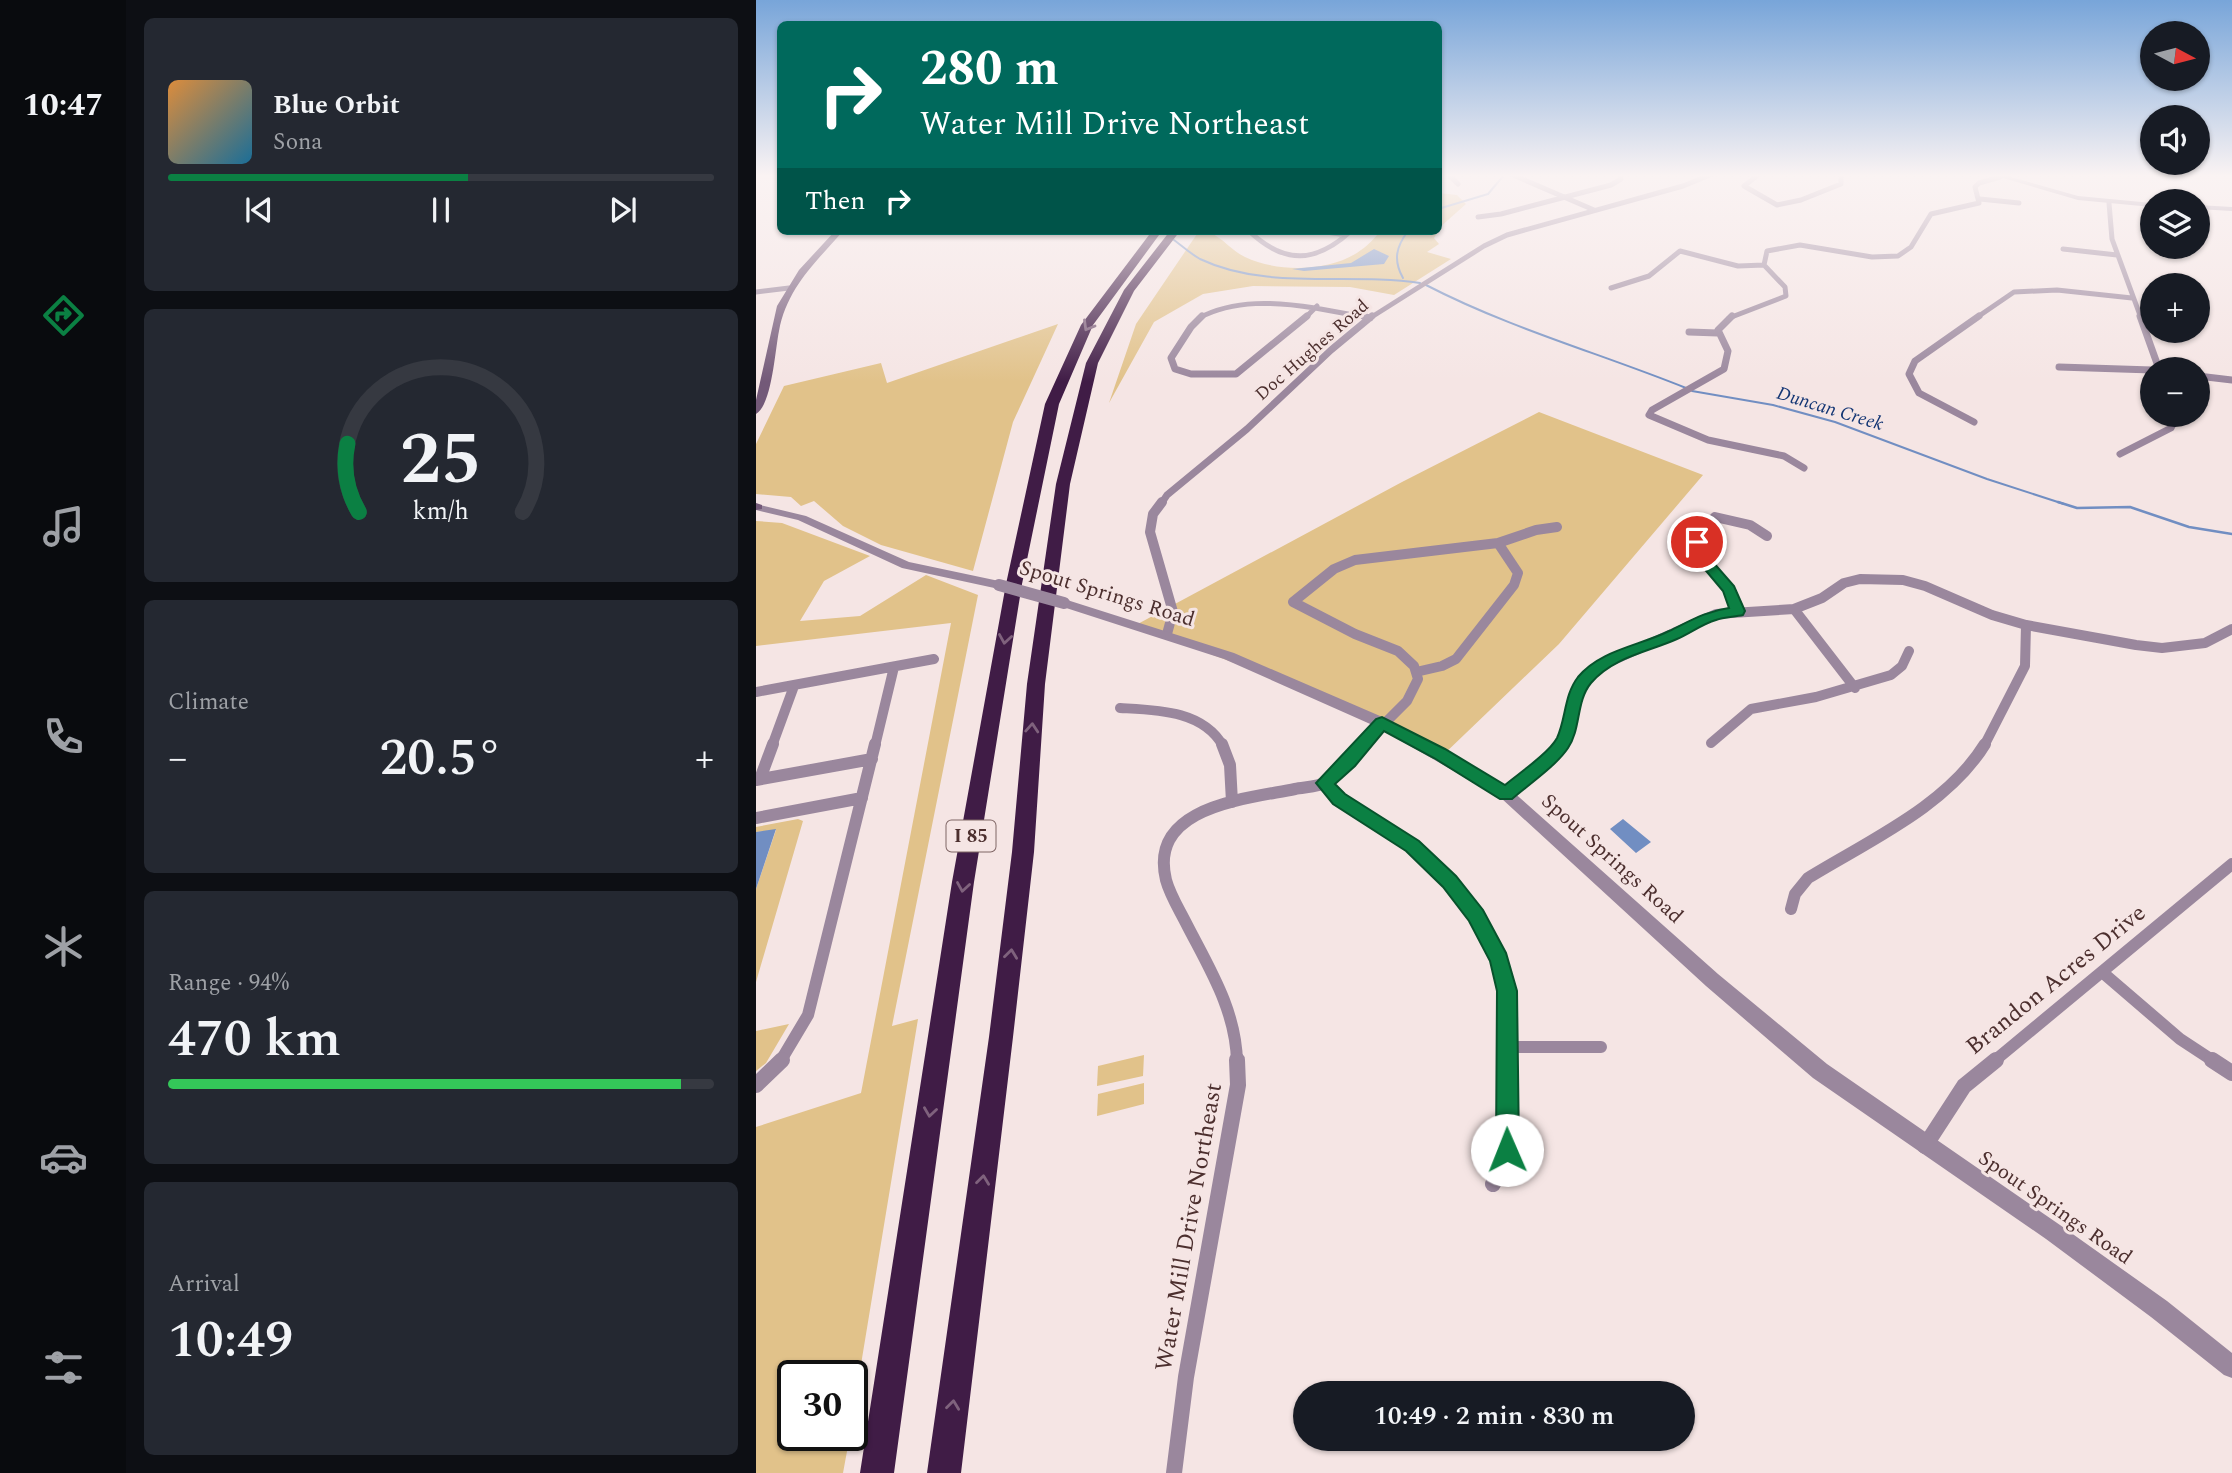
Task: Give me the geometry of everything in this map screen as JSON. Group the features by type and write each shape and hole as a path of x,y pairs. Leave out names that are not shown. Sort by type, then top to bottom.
{"highway":[{"name":"I 85","path":"877,1473 963,882 1014,584 1052,404 1087,325 1148,244"},
{"name":"I 85","path":"944,1473 1001,1037 1023,852 1036,684 1063,484 1092,363 1129,290 1165,244"}],"main road":[{"path":"756,411 761,400 777,320 784,299 803,269 827,244"}],"street":[{"path":"1262,244 1278,252 1300,255 1327,251 1335,244"},
{"name":"Doc Hughes Road","path":"1167,634 1173,612 1150,532 1153,514 1167,495 1247,429 1331,350 1370,318 1488,244"},
{"path":"1763,265 1767,251 1782,246 1809,245 1870,257 1902,253 1908,251 1913,244"},
{"path":"2113,244 2154,357"},
{"path":"2063,249 2117,256"},
{"path":"1611,288 1649,276 1658,271 1671,255 1680,251 1738,266 1763,265 1785,287 1786,296 1773,303 1738,311 1723,321 1718,333 1729,358 1724,369 1701,385 1652,410 1649,415 1714,442 1775,452 1795,460 1804,468"},
{"path":"756,294 789,288"},
{"path":"1974,422 1919,393 1909,374 1915,361 2014,292 2057,289 2132,298"},
{"path":"756,294 784,299"},
{"path":"1317,306 1236,374 1191,374 1175,369 1171,364 1171,358 1197,320 1210,312 1236,305 1317,306 1370,318"},
{"path":"1689,332 1718,333"},
{"path":"2059,367 2140,370"},
{"path":"2210,377 2232,380"},
{"path":"2120,454 2172,427"},
{"name":"Spout Springs Road","path":"757,507 802,518 906,565 999,585 1064,603 1229,656 1382,723 1439,754 1506,794 1767,1029 1820,1071 2053,1232 2159,1309 2232,1367"},
{"path":"1738,611 1729,589 1699,554 1697,542 1702,530 1715,517 1750,525 1767,536"},
{"path":"1493,1184 1507,1150 1507,991 1500,959 1476,915 1450,881 1412,846 1339,799 1325,783 1349,762 1382,723 1407,701 1418,679 1414,666 1398,651 1355,634 1293,602 1334,569 1355,560 1498,543 1536,530 1557,527"},
{"path":"1416,672 1443,666 1456,659 1514,585 1518,573 1498,543"},
{"path":"1506,794 1562,746 1583,681 1598,667 1615,657 1674,635 1716,614 1794,609 1822,598 1844,583 1882,577 1925,586 1992,615 2026,625 2162,648 2204,643 2232,629"},
{"path":"1794,609 1855,688"},
{"path":"1791,909 1795,894 1808,878 1931,802 1955,782 1983,747 2025,666 2028,650 2026,625"},
{"path":"1711,743 1751,709 1855,688 1891,675 1902,666 1909,651"},
{"path":"756,692 933,659"},
{"path":"756,1085 774,1071 797,1042 807,1015 894,667"},
{"path":"758,779 794,686"},
{"path":"1120,708 1177,713 1210,728 1228,756 1232,802"},
{"path":"758,779 872,759"},
{"name":"Water Mill Drive Northeast","path":"1174,1473 1186,1377 1238,1085 1237,1041 1228,1004 1168,887 1162,864 1168,842 1179,826 1199,812 1232,802 1325,783"},
{"path":"756,818 862,798"},
{"name":"Brandon Acres Drive","path":"1925,1146 1964,1086 2232,864"},
{"path":"2102,972 2180,1040 2232,1073"},
{"path":"1506,1047 1601,1047"}],"shaded area":[{"path":"1190,244 1226,244 1258,262 1289,268 1335,263 1369,244 1439,244 1427,252 1451,259 1394,295 1350,287 1253,286 1203,294 1154,322 1109,403 1136,324"},
{"path":"1058,324 1013,422 973,571 881,545 843,526 814,501 801,506 791,497 756,494 756,444 784,386 881,363 887,383"},
{"path":"1539,412 1703,475 1559,644 1441,757 1270,676 1134,626 1402,482"},
{"path":"756,521 782,523 870,556 824,581 800,621 860,616 926,575 978,595 892,1026 918,1019 862,1360 777,1360 777,1451 847,1451 843,1473 756,1473 756,1127 861,1093 951,623 756,646"},
{"path":"798,819 803,821 756,982 756,889 776,830 756,832 756,827"},
{"path":"789,1024 766,1063 756,1071 756,1031"},
{"path":"1144,1055 1143,1076 1097,1086 1098,1066"},
{"path":"1144,1083 1144,1104 1097,1116 1098,1094"}],"water":[{"path":"1374,249 1389,256 1384,264 1304,271 1292,269 1351,263"},
{"path":"1623,819 1651,842 1636,853 1610,829"},
{"path":"776,829 756,889 756,832"}],"waterway":[{"name":"Duncan Creek","path":"1179,244 1200,259 1253,275 1420,283"},
{"path":"1401,244 1397,259 1403,278"},
{"name":"Duncan Creek","path":"1426,285 1489,314 1686,388"},
{"name":"Duncan Creek","path":"1692,391 1773,405 1835,422 1987,479 2064,504"},
{"name":"Duncan Creek","path":"2058,502 2077,508 2130,507 2189,527 2232,534"}],"route":[{"path":"1507,1150 1507,991 1500,959 1476,915 1450,881 1412,846 1339,799 1325,783 1349,762 1382,723 1506,794 1562,746 1583,681 1598,667 1615,657 1674,635 1696,622 1716,614 1738,611 1729,589 1705,565 1697,542"}]}
